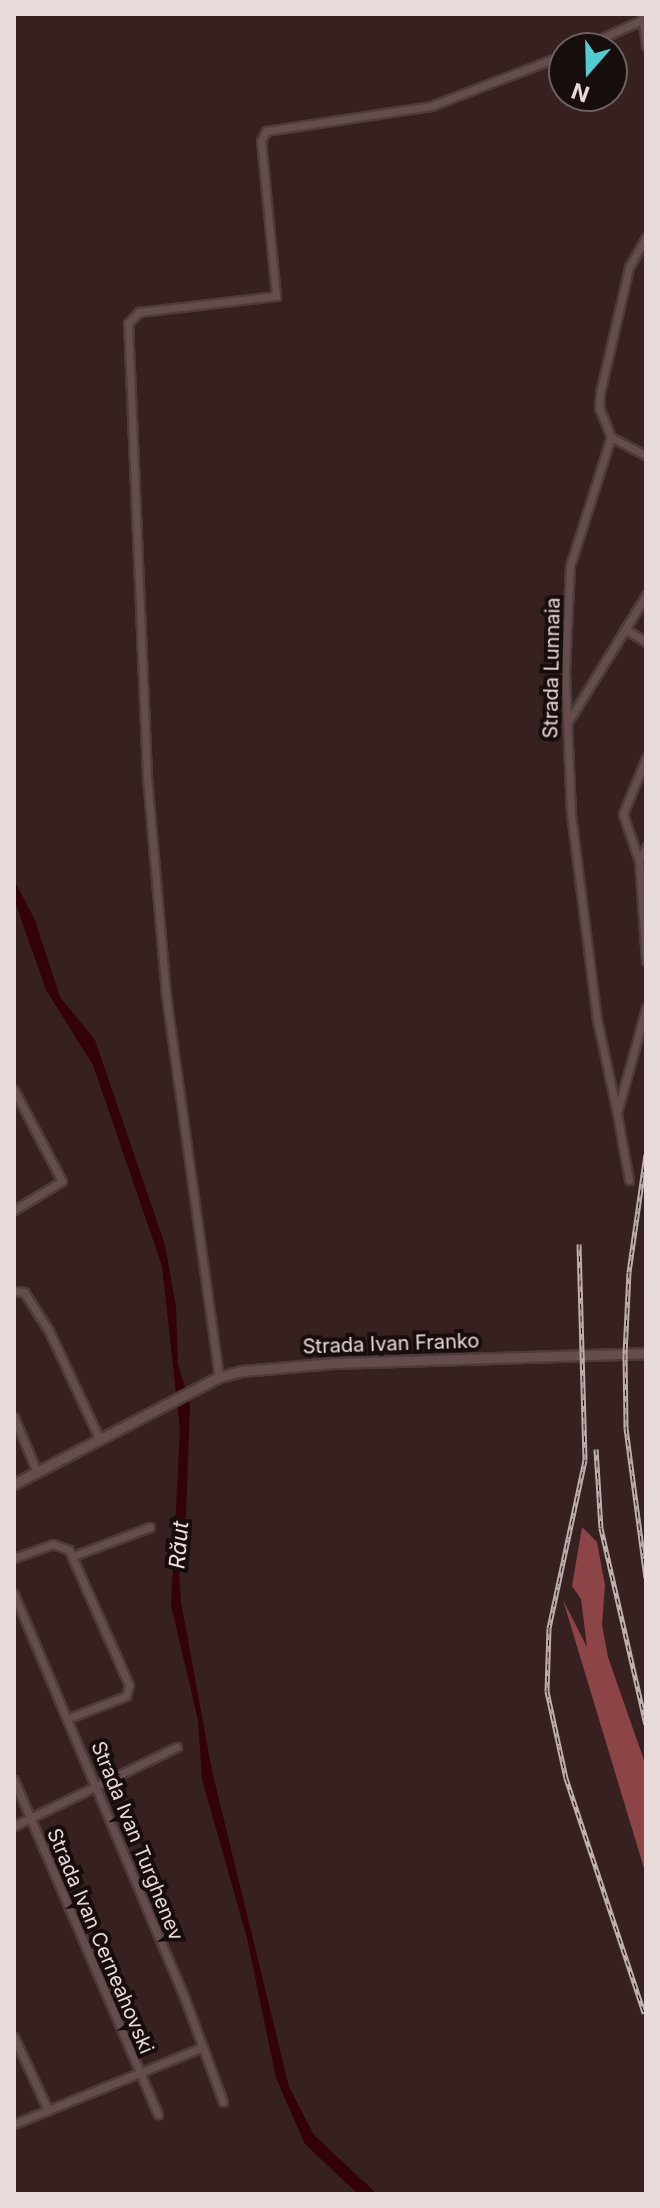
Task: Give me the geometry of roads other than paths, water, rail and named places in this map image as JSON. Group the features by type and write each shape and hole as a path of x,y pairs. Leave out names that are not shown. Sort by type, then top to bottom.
{"main road":[{"name":"Strada Ivan Franko","path":"14,1484 219,1377 334,1363 646,1353"}],"street":[{"path":"612,32 642,17 646,46"},
{"path":"219,1377 166,994 147,775 128,323 139,312 276,296 261,141 266,131 431,106 548,61"},
{"path":"646,237 629,267 599,408 611,437 646,456"},
{"name":"Strada Lunnaia","path":"611,437 570,566 566,778 586,943 629,1180"},
{"path":"567,724 646,595"},
{"path":"625,629 646,642"},
{"path":"646,758 624,807 639,861 646,961"},
{"path":"639,861 646,847"},
{"path":"617,1113 646,1008"},
{"path":"14,1090 61,1184 14,1210"},
{"path":"17,1290 59,1348 100,1440"},
{"path":"14,1417 37,1472"},
{"path":"73,1556 150,1527"},
{"path":"14,1558 53,1544 65,1546 73,1556 130,1689 126,1696 69,1718"},
{"name":"Strada Ivan Turghenev","path":"14,1594 97,1784 223,2102"},
{"path":"14,1826 177,1747"},
{"name":"Strada Ivan Cerneahovski","path":"14,1780 158,2114"},
{"path":"14,2037 48,2110"},
{"path":"14,2124 203,2047"}],"water":[{"name":"Răut","path":"14,880 35,920 60,997 95,1040 165,1245 176,1307 178,1364 190,1404 186,1515 178,1556 181,1602 212,1771 289,2087 314,2135 377,2194 358,2194 305,2144 276,2078 247,1938 202,1779 198,1720 171,1605 180,1429 162,1266 93,1065 46,990 14,899"}],"railway":[{"path":"646,1154 629,1272 625,1354 626,1428 646,1578"},
{"path":"579,1244 585,1460 549,1628 547,1691 566,1778 644,2013"},
{"path":"596,1449 601,1528 646,1724"}]}
